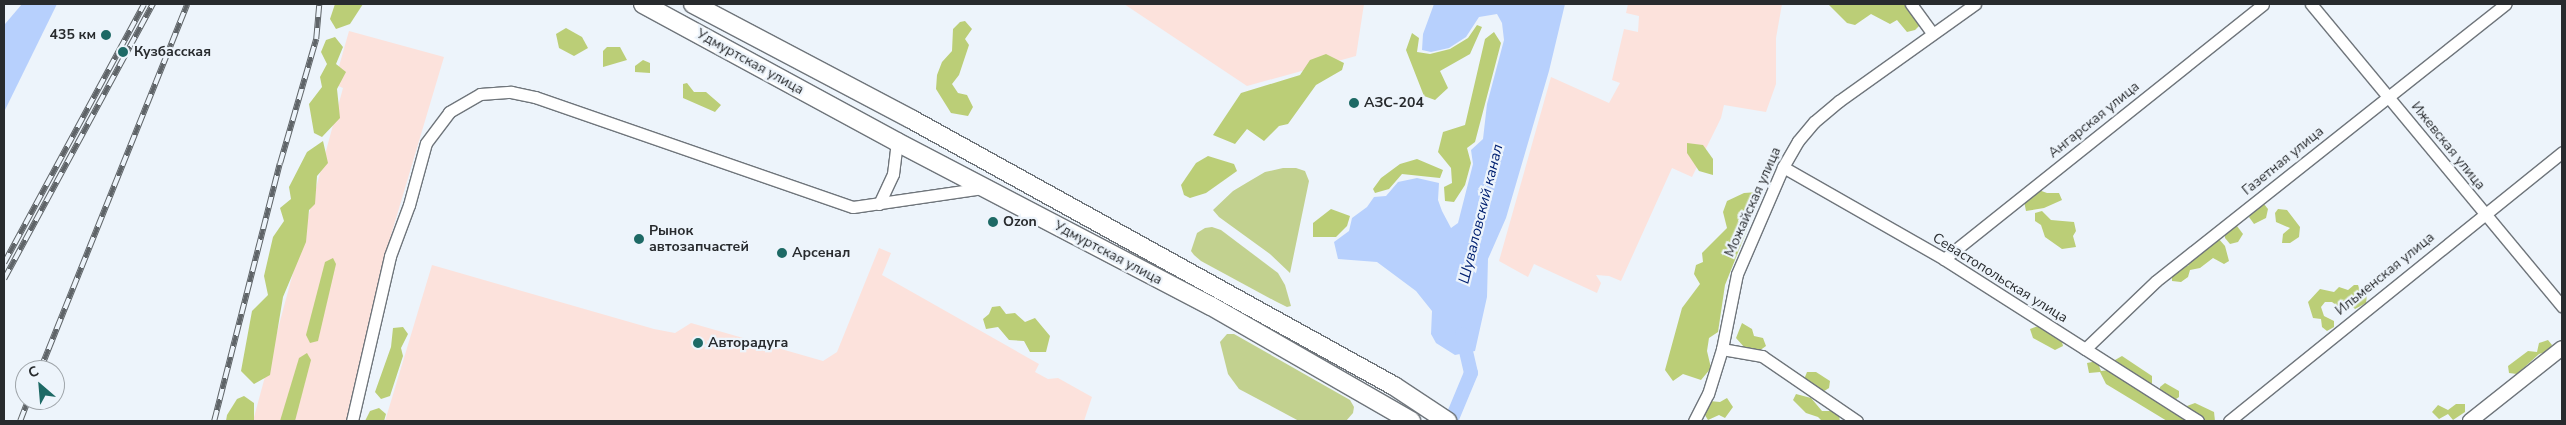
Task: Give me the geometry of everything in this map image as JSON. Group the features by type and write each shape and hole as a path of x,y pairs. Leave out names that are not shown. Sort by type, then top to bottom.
{"main road":[{"name":"Удмуртская улица","path":"643,4 983,188 1211,306 1411,421"},
{"name":"Удмуртская улица","path":"693,4 919,124 1394,386 1447,421"}],"street":[{"path":"1911,4 1932,33"},
{"name":"Можайская улица","path":"1694,421 1708,394 1722,349 1737,274 1783,167 1798,141 1814,122 1932,33 1975,4"},
{"name":"Ангарская улица","path":"1944,259 2263,4"},
{"name":"Ижевская улица","path":"2311,4 2562,306"},
{"name":"Газетная улица","path":"2084,349 2156,281 2506,4"},
{"path":"352,421 390,256 409,205 426,143 449,112 480,94 511,92 535,96 852,207 983,188"},
{"path":"879,204 892,174 897,142"},
{"name":"Ильменская улица","path":"2229,421 2484,213 2562,152"},
{"name":"Севастопольская улица","path":"1783,167 1944,259 2198,421"},
{"path":"2470,421 2562,348"},
{"path":"1722,349 1762,356 1858,421"}],"shaded area":[{"path":"1124,4 1364,4 1356,56 1247,86"},
{"path":"1628,4 1782,4 1776,38 1776,84 1766,112 1724,105 1721,118 1692,177 1672,168 1621,281 1609,276 1596,275 1601,283 1597,293 1534,264 1528,277 1499,261 1551,77 1609,103 1620,83 1612,80 1624,29 1638,32 1639,16 1626,13"},
{"path":"349,31 444,57 386,252 357,386 347,421 253,421 343,88 334,84"},
{"path":"879,248 891,253 882,275 1039,364 1035,372 1048,379 1058,378 1092,397 1084,421 385,421 432,265 654,329 675,333 691,323 823,361 837,352"}],"green space":[{"path":"335,4 363,4 350,24 336,29 330,19"},
{"path":"1828,4 1905,4 1914,12 1920,25 1915,30 1907,32 1897,20 1890,24 1871,14 1855,25 1847,23"},
{"path":"965,21 972,29 965,39 969,45 959,75 952,84 958,93 967,95 973,107 968,116 951,113 936,89 937,75 942,62 952,51 953,29 960,22"},
{"path":"1477,25 1482,27 1470,54 1440,71 1448,88 1435,100 1424,96 1406,50 1412,33 1419,38 1417,52 1430,54 1450,49 1468,38"},
{"path":"566,28 582,37 588,48 574,56 559,48 556,34"},
{"path":"1494,32 1501,43 1475,142 1467,148 1471,163 1465,185 1454,202 1445,201 1444,187 1452,183 1451,168 1438,152 1443,132 1465,125 1485,39"},
{"path":"335,37 343,47 336,64 346,72 337,89 340,118 322,137 314,133 309,104 322,87 320,77 327,64 321,52 326,40"},
{"path":"607,47 620,47 627,60 603,67 603,51"},
{"path":"1326,54 1344,63 1342,70 1316,85 1288,124 1279,126 1264,141 1247,129 1235,144 1213,135 1241,93 1300,75 1310,60"},
{"path":"643,60 650,63 650,73 635,72 635,66"},
{"path":"687,83 694,92 706,92 721,105 715,112 683,98 683,84"},
{"path":"323,141 328,163 317,176 315,204 309,210 306,242 283,297 270,375 254,384 241,371 252,311 268,295 264,276 273,237 284,221 280,208 291,199 289,187 307,152"},
{"path":"1687,143 1703,145 1713,159 1713,175 1699,171 1687,153"},
{"path":"1208,156 1234,164 1237,171 1206,193 1190,198 1184,195 1181,185 1196,163"},
{"path":"1417,159 1443,170 1440,178 1402,174 1389,189 1375,193 1373,189 1381,178 1400,164"},
{"path":"1283,168 1296,168 1305,171 1309,181 1290,273 1270,254 1219,217 1213,210 1233,191 1248,182 1265,172"},
{"path":"2036,189 2047,193 2059,193 2062,200 2044,208 2026,211 2024,201"},
{"path":"1758,192 1759,201 1752,216 1741,214 1738,221 1747,230 1725,285 1718,332 1709,338 1707,351 1711,368 1701,380 1683,374 1673,381 1665,370 1682,308 1700,284 1694,274 1696,265 1703,262 1702,253 1727,228 1723,212 1727,201 1744,193"},
{"path":"2264,204 2268,209 2266,218 2254,224 2249,217 2254,210"},
{"path":"1331,209 1350,216 1347,226 1336,237 1313,237 1313,223"},
{"path":"2278,209 2287,210 2300,227 2299,237 2290,243 2282,243 2283,234 2290,228 2276,222 2275,213"},
{"path":"2042,211 2051,220 2074,222 2076,231 2073,236 2076,247 2062,249 2045,237 2041,225 2035,221 2035,213"},
{"path":"2237,226 2243,234 2238,242 2230,244 2225,238 2225,232"},
{"path":"1212,227 1221,230 1278,273 1285,285 1291,306 1287,307 1275,301 1201,261 1194,255 1191,251 1197,233 1205,228"},
{"path":"2218,238 2225,246 2229,261 2224,264 2213,258 2200,268 2190,270 2188,277 2181,282 2172,281 2172,273 2179,266 2188,266 2195,253"},
{"path":"333,258 336,264 318,341 310,343 306,335 325,262"},
{"path":"2354,285 2358,285 2360,291 2367,295 2366,303 2355,309 2349,303 2340,308 2332,302 2325,302 2321,307 2324,316 2334,321 2334,327 2327,331 2322,327 2321,319 2313,318 2308,302 2320,289 2334,292 2339,287 2348,290"},
{"path":"1000,306 1006,314 1015,313 1025,322 1035,318 1050,336 1046,352 1030,352 1024,341 1009,340 998,327 986,329 983,319 989,314 992,307"},
{"path":"1742,323 1752,329 1754,336 1763,338 1766,346 1759,351 1745,348 1736,338"},
{"path":"2038,326 2061,338 2063,346 2055,350 2033,338 2030,329"},
{"path":"403,327 408,334 401,348 403,356 390,396 381,399 375,392 391,347 393,328"},
{"path":"1227,334 1234,334 1350,400 1354,407 1353,413 1346,421 1299,421 1239,389 1228,374 1220,342"},
{"path":"2548,340 2552,345 2549,351 2539,354 2517,374 2509,373 2508,366 2528,351 2537,352 2539,343"},
{"path":"307,353 311,360 295,421 280,421 299,358"},
{"path":"2122,356 2152,376 2152,383 2147,386 2115,366 2115,360"},
{"path":"2097,361 2101,371 2109,370 2190,421 2167,421 2106,384 2100,372 2089,373 2087,363"},
{"path":"1807,372 1816,372 1830,381 1829,388 1821,393 1803,382"},
{"path":"2165,383 2179,391 2179,397 2173,401 2160,393 2160,387"},
{"path":"1796,394 1811,398 1822,411 1838,411 1840,421 1822,421 1818,417 1806,413 1793,400"},
{"path":"244,396 254,403 254,421 226,421 227,415 237,399"},
{"path":"1727,398 1733,407 1725,418 1719,415 1708,420 1703,412 1709,401 1720,402"},
{"path":"2195,403 2214,412 2215,421 2204,421 2190,412 2187,406"},
{"path":"2456,404 2465,404 2465,412 2453,420 2448,414 2439,419 2432,412 2438,405 2448,410"},
{"path":"379,408 386,414 384,421 365,421 370,411"}],"water":[{"path":"22,4 57,4 4,112 5,24"},
{"path":"1434,4 1565,4 1549,71 1506,218 1488,259 1487,297 1475,351 1455,355 1436,343 1431,334 1432,311 1416,291 1377,262 1338,259 1334,242 1349,231 1352,218 1367,207 1374,197 1386,196 1398,182 1417,178 1439,183 1438,200 1442,211 1451,228 1458,223 1473,164 1471,150 1483,139 1487,104 1504,40 1502,23 1497,14 1479,17 1466,37 1449,48 1431,52 1422,50 1423,34"}],"waterway":[{"name":"Шуваловский канал","path":"1451,421 1471,373 1462,334"}],"railway":[{"path":"4,263 144,4"},
{"path":"4,279 153,4"},
{"path":"44,360 187,4"},
{"path":"214,421 280,163 316,39 319,4"},
{"path":"20,421 24,410"}],"place":[{"name":"435 км","path":"106,35"},
{"name":"Кузбасская","path":"123,52"},
{"name":"АЗС-204","path":"1354,103"},
{"name":"Ozon","path":"993,222"},
{"name":"Рынок автозапчастей","path":"639,239"},
{"name":"Арсенал","path":"782,253"},
{"name":"Авторадуга","path":"698,343"}]}
